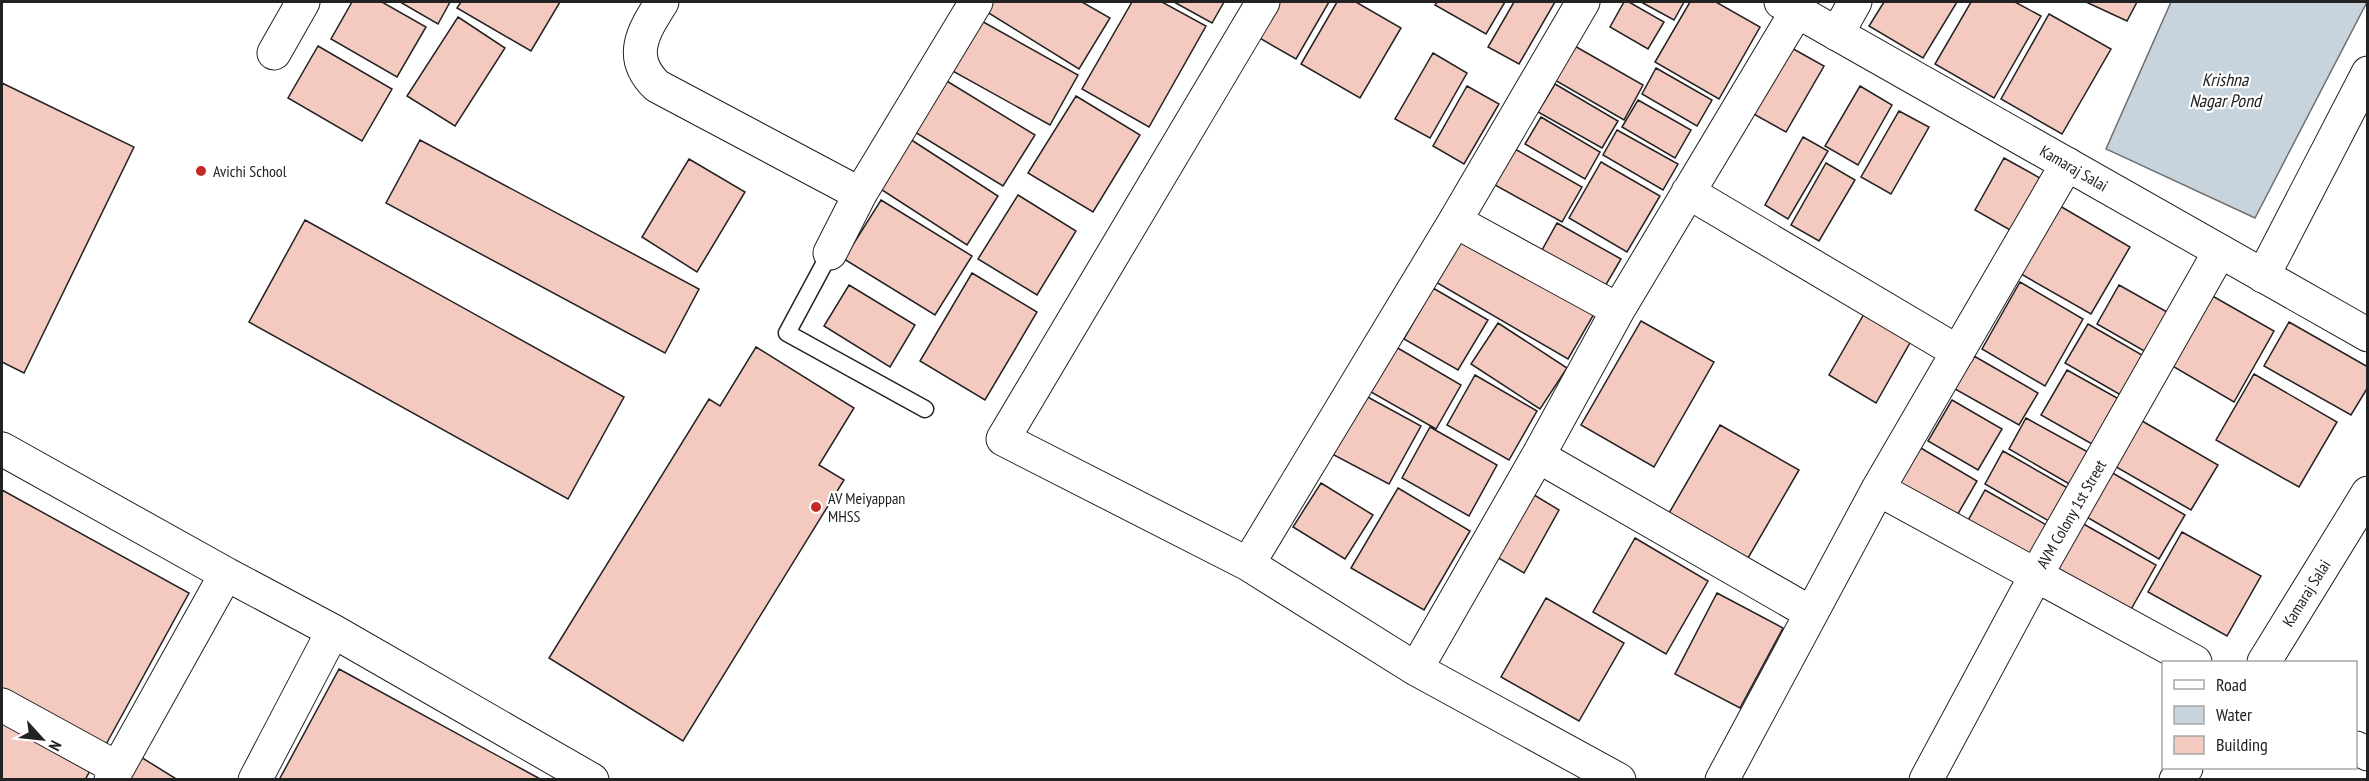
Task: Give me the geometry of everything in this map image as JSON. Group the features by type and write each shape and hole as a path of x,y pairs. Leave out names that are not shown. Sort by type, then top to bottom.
{"street":[{"path":"274,53 303,2"},
{"path":"662,2 641,40 641,60 645,75 651,81 860,194"},
{"path":"830,253 860,194 975,2"},
{"path":"1263,2 1003,440 1248,564 1416,669 1619,780"},
{"path":"1248,564 1455,221 1583,2"},
{"path":"1837,34 1855,2"},
{"path":"1416,669 1538,456 1618,310 1688,192 1789,6"},
{"name":"Kamaraj Salai","path":"1789,6 2220,251 2270,263 2367,335"},
{"path":"2270,263 2367,73"},
{"path":"1722,780 1878,489 2067,164"},
{"path":"1688,192 1958,352"},
{"path":"1455,221 1618,310"},
{"name":"AVM Colony 1st Street","path":"1926,780 2035,577 2220,251"},
{"path":"2,449 333,631 592,780"},
{"path":"1538,456 1811,613"},
{"path":"1878,489 2191,661"},
{"name":"Kamaraj Salai","path":"2265,661 2367,493"},
{"path":"2,705 114,774 226,574"},
{"path":"255,780 333,631"}],"lane":[{"path":"830,253 787,333 925,409"}],"water":[{"name":"Krishna Nagar Pond","path":"2171,2 2367,2 2255,218 2106,149"}],"building":[{"path":"352,2 382,2 426,27 397,77 331,39"},
{"path":"400,2 450,2 438,24"},
{"path":"461,2 560,2 531,51 457,8"},
{"path":"993,2 1082,2 1110,18 1079,69 987,12"},
{"path":"1132,2 1162,2 1206,26 1149,127 1082,89"},
{"path":"1174,2 1224,2 1212,23"},
{"path":"1276,2 1329,2 1296,59 1256,36"},
{"path":"1337,2 1356,2 1401,28 1360,98 1301,64"},
{"path":"1437,2 1505,2 1486,34 1435,5"},
{"path":"1514,2 1555,2 1519,64 1488,47"},
{"path":"1624,2 1629,2 1664,22 1648,49 1610,27"},
{"path":"1641,2 1684,2 1674,20"},
{"path":"1690,2 1716,2 1760,27 1719,99 1655,62"},
{"path":"1884,2 1957,2 1923,58 1869,26"},
{"path":"1971,2 2015,2 2041,16 1994,98 1935,64"},
{"path":"2086,2 2137,2 2127,21"},
{"path":"2049,14 2111,49 2062,134 2001,99"},
{"path":"458,17 505,48 455,126 407,96"},
{"path":"978,19 1078,75 1050,125 949,69"},
{"path":"1573,45 1643,85 1624,120 1553,79"},
{"path":"318,46 392,89 362,141 288,98"},
{"path":"1788,46 1824,66 1786,132 1750,112"},
{"path":"1433,53 1467,73 1430,138 1395,119"},
{"path":"1656,68 1712,100 1697,126 1642,94"},
{"path":"937,75 1035,135 1003,186 905,126"},
{"path":"2,83 134,147 24,373 2,362"},
{"path":"1555,84 1618,121 1602,148 1538,112"},
{"path":"1467,86 1499,104 1464,164 1433,146"},
{"path":"1860,86 1892,105 1858,165 1825,146"},
{"path":"1076,96 1140,135 1093,212 1028,173"},
{"path":"1638,100 1691,130 1675,158 1622,127"},
{"path":"1899,111 1929,127 1891,194 1861,177"},
{"path":"1541,117 1600,152 1585,179 1525,144"},
{"path":"1617,130 1678,164 1663,190 1603,155"},
{"path":"1803,137 1828,151 1788,219 1765,205"},
{"path":"910,139 998,196 967,245 879,188"},
{"path":"420,140 699,289 665,353 386,203"},
{"path":"1515,149 1582,187 1562,222 1495,185"},
{"path":"2004,158 2040,178 2010,230 1975,210"},
{"path":"689,159 745,192 697,272 642,237"},
{"path":"1601,162 1660,196 1627,252 1569,218"},
{"path":"1826,163 1855,180 1819,241 1791,225"},
{"path":"1018,195 1076,231 1037,295 978,259"},
{"path":"881,200 972,256 935,315 844,259"},
{"path":"2060,206 2130,247 2091,314 2021,274"},
{"path":"305,220 624,397 568,499 249,322"},
{"path":"1557,223 1621,259 1600,295 1537,259"},
{"path":"1460,236 1594,314 1568,359 1434,281"},
{"path":"972,273 1037,312 985,400 920,361"},
{"path":"2020,282 2083,319 2045,386 1982,349"},
{"path":"849,285 915,325 890,367 824,326"},
{"path":"2119,285 2176,317 2153,356 2097,324"},
{"path":"1433,288 1488,320 1458,370 1404,339"},
{"path":"2209,294 2274,331 2234,402 2169,364"},
{"path":"1864,314 1911,341 1876,403 1829,375"},
{"path":"1641,321 1714,362 1654,467 1581,425"},
{"path":"2289,322 2368,367 2368,387 2351,415 2264,366"},
{"path":"1498,323 1567,368 1540,409 1471,364"},
{"path":"2088,324 2149,359 2126,398 2065,363"},
{"path":"756,347 854,408 819,465 844,480 683,741 549,658 709,399 720,406"},
{"path":"1396,347 1461,385 1436,429 1371,392"},
{"path":"1974,356 2038,393 2019,425 1955,389"},
{"path":"2067,370 2126,403 2099,448 2041,415"},
{"path":"2254,374 2337,422 2299,487 2216,440"},
{"path":"1475,375 1537,411 1509,460 1447,425"},
{"path":"1364,395 1421,426 1389,484 1332,454"},
{"path":"1952,400 2002,429 1978,470 1928,441"},
{"path":"2026,418 2097,457 2078,489 2009,449"},
{"path":"2137,418 2218,465 2191,510 2111,464"},
{"path":"1720,425 1799,470 1744,565 1665,520"},
{"path":"1430,427 1497,465 1469,516 1402,478"},
{"path":"1914,444 1977,481 1955,519 1892,482"},
{"path":"2003,451 2073,491 2054,524 1985,484"},
{"path":"2104,468 2185,515 2159,559 2078,512"},
{"path":"1321,483 1373,515 1345,559 1293,527"},
{"path":"1398,488 1470,531 1424,610 1351,568"},
{"path":"2,490 189,593 104,748 2,692"},
{"path":"1526,490 1559,510 1524,573 1490,553"},
{"path":"1985,490 2050,527 2030,561 1966,524"},
{"path":"2073,518 2156,565 2125,620 2042,573"},
{"path":"2182,532 2261,576 2227,636 2148,592"},
{"path":"1635,538 1708,581 1666,654 1593,612"},
{"path":"1717,593 1783,628 1740,708 1675,674"},
{"path":"1546,598 1624,643 1579,721 1501,677"},
{"path":"339,669 542,780 279,780"},
{"path":"2,718 92,767 85,780 2,780"},
{"path":"136,754 178,780 121,780"}],"place":[{"name":"Avichi School","path":"201,171"},
{"name":"AV Meiyappan MHSS","path":"816,507"}]}
